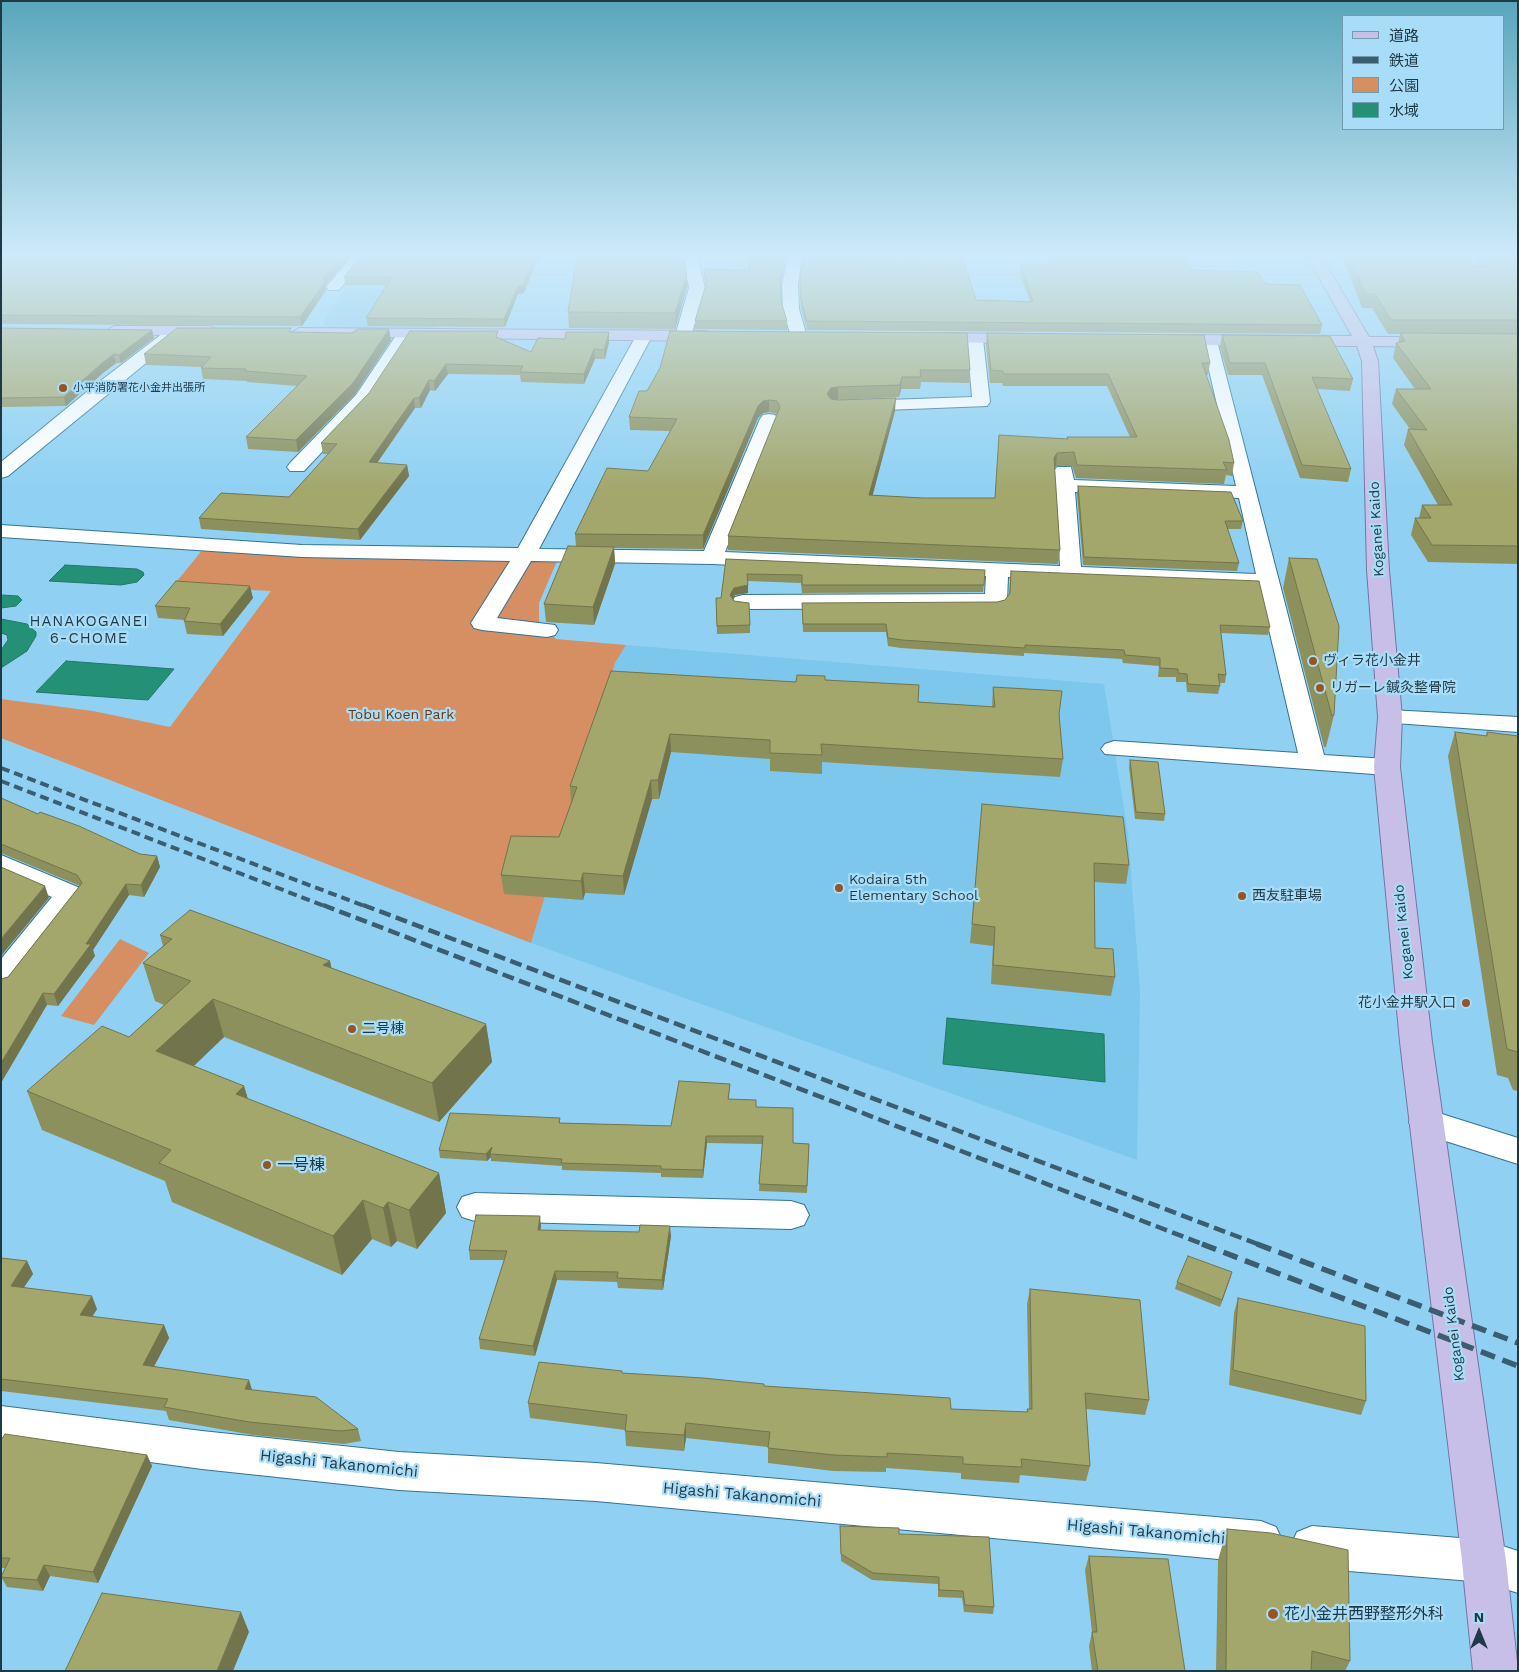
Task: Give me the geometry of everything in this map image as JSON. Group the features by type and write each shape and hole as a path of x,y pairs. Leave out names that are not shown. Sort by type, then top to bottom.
{"main road":[{"path":"409,334 721,336"},
{"name":"Koganei Kaido","path":"1359,334 1370,361 1378,570 1390,717 1387,767 1426,1122 1501,1567 1496,1671"},
{"path":"780,337 819,337"},
{"path":"916,338 1043,339"},
{"path":"1149,340 1448,342"}],"street":[{"path":"1,472 100,390 172,334"},
{"path":"296,467 363,398 406,334"},
{"path":"547,630 482,623 524,556 644,336"},
{"path":"838,406 980,402 975,339"},
{"path":"1210,340 1313,761"},
{"path":"712,558 769,419"},
{"path":"1071,572 1065,479 1248,492"},
{"path":"1,531 302,551 712,558 997,568 1270,581"},
{"path":"743,602 996,601 997,568"},
{"path":"1390,717 1518,725"},
{"path":"1114,748 1387,767"},
{"path":"1,864 70,894 1,980"},
{"path":"1426,1122 1518,1151"},
{"path":"475,1207 791,1215"},
{"name":"Higashi Takanomichi","path":"1,1425 202,1450 399,1471 596,1482 1501,1567"}],"shaded area":[{"name":"Kodaira 5th Elementary School","path":"626,645 1104,684 1128,834 1140,991 1137,1160 531,943 615,663"}],"green space":[{"name":"Tobu Koen Park","path":"208,543 560,554 539,603 539,621 556,639 626,645 615,663 531,943 1,738 1,699 93,711 170,727 271,591 173,586"},
{"path":"120,939 149,953 94,1025 61,1016"}],"water":[{"path":"65,565 137,569 143,572 144,575 137,582 121,585 49,581"},
{"path":"1,595 18,596 22,600 16,606 1,608"},
{"path":"1,619 27,624 36,632 36,636 27,651 1,668 1,650 8,640 7,635 1,633"},
{"path":"66,661 174,669 148,700 36,692"},
{"path":"947,1018 1104,1034 1105,1082 943,1064"}],"building":[{"path":"1,334 147,334 119,355 114,354 64,397 1,398"},
{"path":"169,334 386,334 353,383 296,440 246,437 307,376 245,371 246,369 201,368 211,357 144,354"},
{"path":"408,334 497,334 496,337 531,352 538,338 565,339 566,334 608,334 604,350 594,349 584,374 520,372 523,366 446,364 434,381 429,380 419,398 414,398 369,462 407,465 358,529 199,518 221,493 289,497 337,444 321,443 369,393"},
{"path":"669,334 967,334 970,370 920,370 921,377 902,377 900,385 838,387 831,388 827,394 831,399 838,400 896,398 869,495 923,498 995,498 999,435 1068,439 1067,437 1137,437 1108,374 1004,374 1003,371 991,370 987,334 1204,335 1210,363 1202,363 1229,440 1234,463 1223,462 1227,470 1077,465 1074,452 1057,453 1054,458 1060,550 728,536 780,407 777,401 769,400 763,401 758,406 703,535 575,534 607,468 648,471 677,419 629,417 639,391 647,391 660,368"},
{"path":"1401,334 1518,334 1518,546 1432,545 1415,518 1431,518 1422,505 1452,505 1408,429 1427,430 1396,389 1431,389 1396,343 1405,341"},
{"path":"1222,335 1330,336 1353,379 1312,377 1351,469 1302,465 1265,363 1230,363"},
{"path":"1078,486 1231,492 1243,521 1225,521 1239,563 1084,557"},
{"path":"568,546 614,547 593,607 544,604"},
{"path":"1289,558 1317,559 1339,626 1334,715 1332,716"},
{"path":"726,559 985,570 984,585 802,585 802,575 747,574 748,585 734,588 730,595 734,601 749,603 750,625 717,626 716,598 721,598"},
{"path":"1011,571 1259,581 1270,627 1220,625 1226,675 1218,674 1220,686 1188,684 1187,674 1178,673 1178,669 1160,668 1160,658 1125,655 1124,650 1025,645 1025,648 902,640 888,638 886,624 803,624 802,603 997,602 1005,600 1010,593"},
{"path":"176,581 250,586 220,624 184,621 190,608 155,606"},
{"path":"611,671 796,682 797,675 825,676 825,680 919,685 918,702 995,707 993,687 1062,691 1059,714 1063,759 821,744 822,755 770,753 770,740 670,734 658,780 651,780 623,876 583,873 581,881 501,875 511,836 559,837 577,787 570,786"},
{"path":"1455,732 1487,736 1487,732 1518,736 1518,1052 1507,1049"},
{"path":"1130,760 1158,762 1165,814 1136,812"},
{"path":"1,798 38,814 40,812 79,826 140,854 157,856 141,885 126,884 86,944 91,944 54,994 43,993 1,1063 1,979 8,977 82,883 77,875 1,844"},
{"path":"982,804 1123,817 1129,865 1094,863 1095,948 1113,949 1115,977 993,965 995,927 972,924"},
{"path":"1,867 45,886 1,939"},
{"path":"190,910 330,961 323,965 486,1024 432,1083 213,999 156,1051 244,1086 236,1094 439,1173 409,1210 388,1202 383,1208 363,1200 333,1236 159,1163 171,1150 27,1091 102,1026 129,1037 191,981 143,963 172,939 160,935"},
{"path":"679,1081 730,1084 728,1099 756,1100 756,1107 793,1108 793,1143 809,1144 807,1186 759,1184 763,1136 706,1136 703,1170 661,1169 661,1166 561,1163 562,1159 490,1154 492,1147 486,1154 439,1150 450,1113 560,1118 559,1123 671,1126"},
{"path":"476,1215 540,1216 538,1230 639,1232 640,1225 670,1226 662,1280 617,1278 618,1272 555,1271 533,1346 479,1339 507,1251 469,1250"},
{"path":"1188,1256 1232,1272 1222,1300 1177,1282"},
{"path":"1,1258 27,1261 11,1286 92,1296 80,1315 164,1325 143,1365 249,1380 245,1389 316,1397 358,1429 341,1431 249,1422 164,1407 168,1399 1,1379"},
{"path":"1030,1289 1140,1300 1149,1400 1085,1393 1090,1466 1021,1459 1022,1467 963,1464 963,1457 887,1453 887,1457 834,1455 768,1448 770,1432 686,1423 684,1435 625,1431 627,1415 528,1403 539,1362 622,1371 622,1373 703,1378 764,1384 764,1386 950,1398 951,1409 1028,1412 1027,1409 1032,1409"},
{"path":"1238,1298 1365,1326 1366,1401 1233,1370"},
{"path":"5,1434 147,1455 93,1572 44,1565 37,1580 1,1577 10,1558 1,1558 1,1440"},
{"path":"840,1526 899,1528 899,1534 989,1537 994,1607 965,1605 963,1591 939,1590 939,1577 873,1573 841,1554"},
{"path":"1227,1529 1271,1533 1348,1550 1350,1661 1312,1651 1311,1671 1226,1671"},
{"path":"1089,1556 1168,1559 1185,1671 1098,1671 1092,1632 1097,1632"},
{"path":"102,1593 241,1612 217,1671 65,1671"}],"railway":[{"path":"1,768 367,907"},
{"path":"1,781 327,907"},
{"path":"323,905 1205,1245"},
{"path":"363,905 1260,1245"},
{"path":"1202,1244 1518,1366"},
{"path":"1257,1244 1518,1343"}],"place":[{"name":"小平消防署花小金井出張所","path":"63,388"},
{"name":"ヴィラ花小金井","path":"1313,661"},
{"name":"リガーレ鍼灸整骨院","path":"1320,688"},
{"name":"Kodaira 5th Elementary School","path":"839,888"},
{"name":"西友駐車場","path":"1242,896"},
{"name":"花小金井駅入口","path":"1466,1003"},
{"name":"二号棟","path":"352,1029"},
{"name":"一号棟","path":"267,1165"},
{"name":"花小金井西野整形外科","path":"1273,1614"}],"district":[{"name":"HANAKOGANEI 6-CHOME","path":"89,630"}]}
